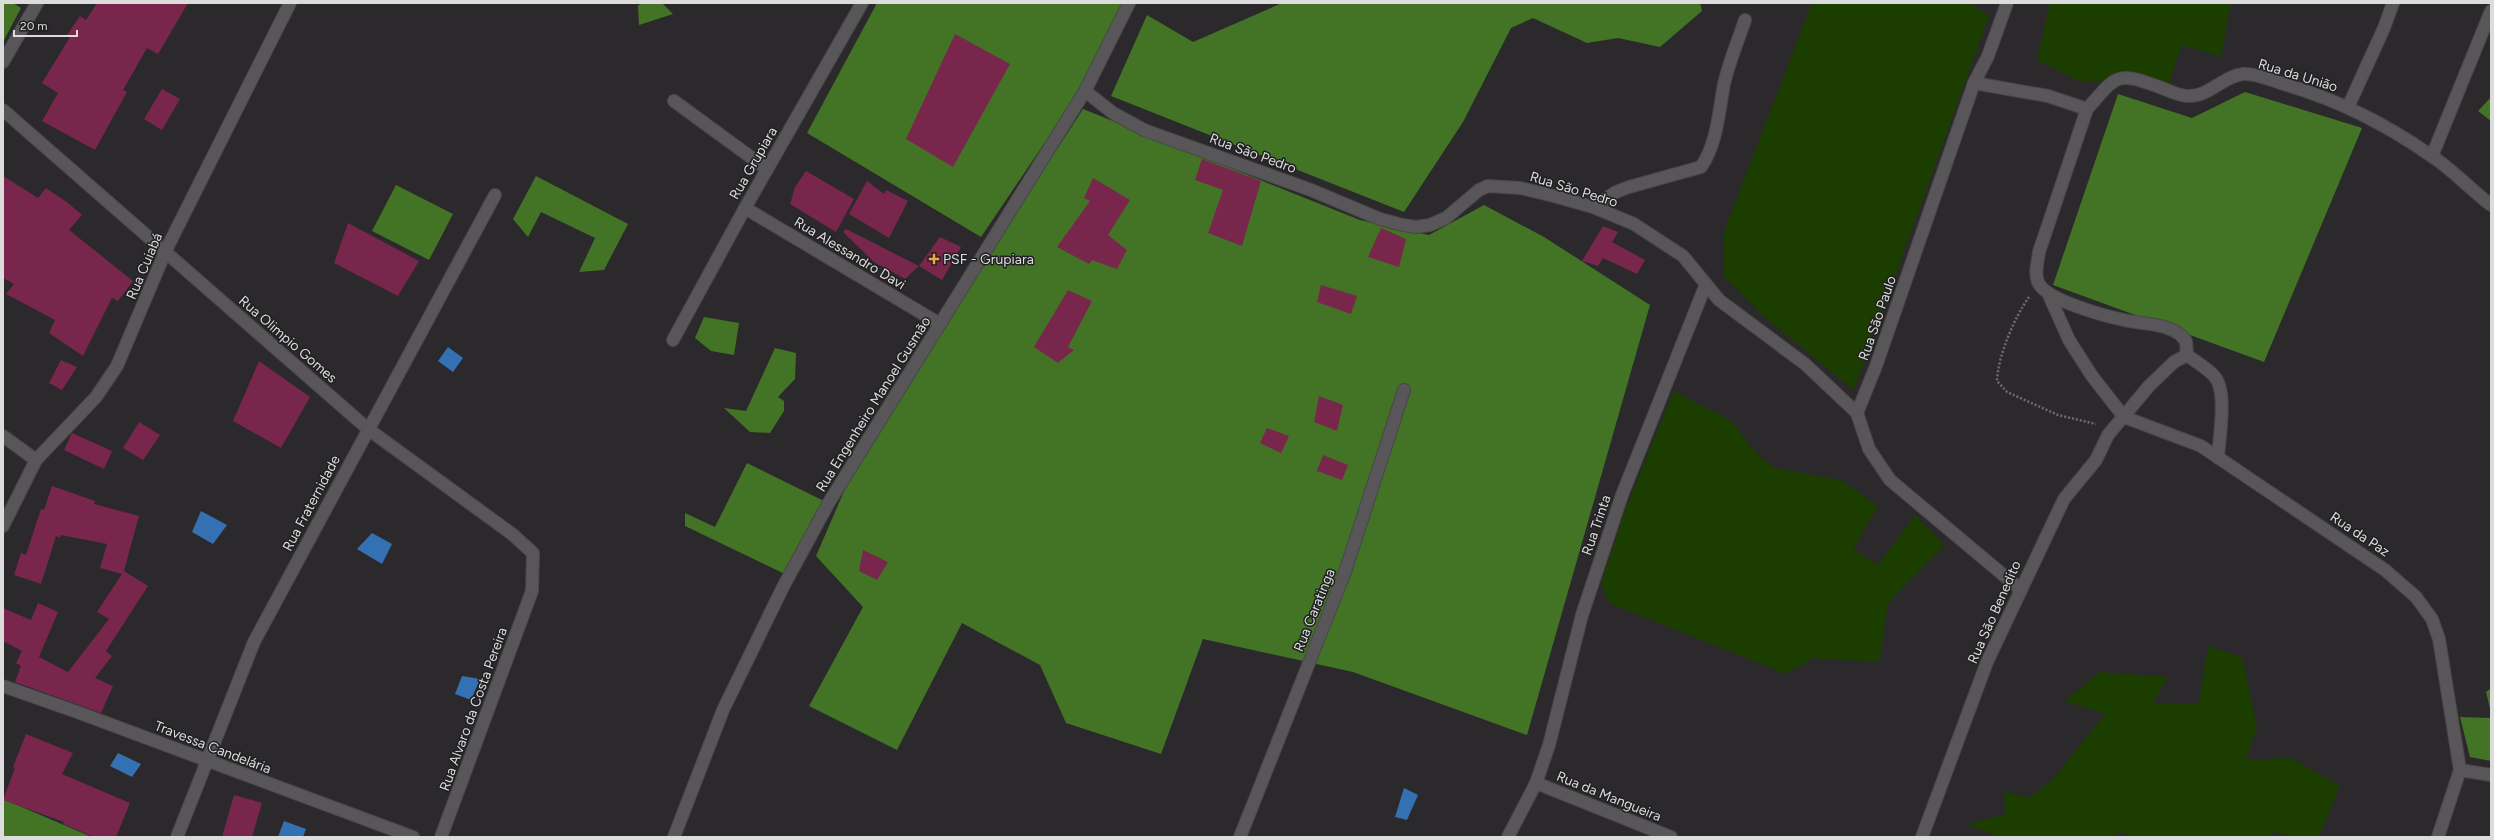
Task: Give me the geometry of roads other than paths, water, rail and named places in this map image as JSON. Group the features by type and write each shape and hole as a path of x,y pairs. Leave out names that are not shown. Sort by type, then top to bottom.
{"street":[{"path":"3,62 37,3"},
{"name":"Rua Cuiabá","path":"3,526 36,460 108,382 123,354 166,250 290,3"},
{"name":"Rua Grupiara","path":"673,340 745,208 862,3"},
{"name":"Rua Engenheiro Manoel Gusmão","path":"674,837 722,710 783,587 828,504 1084,91 1129,3"},
{"name":"Rua São Paulo","path":"1857,414 1876,366 1974,82 1988,56 2007,3"},
{"path":"2348,107 2384,28 2393,3"},
{"path":"2432,156 2491,11"},
{"path":"1593,207 1616,192 1629,187 1697,170 1701,167 1706,160 1717,126 1725,83 1745,20"},
{"name":"Rua da União","path":"2048,293 2038,284 2036,273 2040,252 2087,109 2112,82 2119,77 2136,78 2177,94 2191,96 2206,92 2243,74 2282,83 2348,107 2432,156 2491,205"},
{"path":"1974,82 2048,96 2087,109"},
{"name":"Rua São Pedro","path":"1084,91 1113,114 1144,130 1311,190 1380,219 1402,225 1416,227 1430,225 1446,218 1479,190 1488,186 1520,188 1593,207 1634,224 1683,256 1719,300 1805,364 1857,414"},
{"path":"674,101 767,169"},
{"name":"Rua Olimpio Gomes","path":"3,110 166,250 368,429 529,547 533,553 532,591"},
{"name":"Rua Fraternidade","path":"177,837 254,642 495,195"},
{"name":"Rua Alessandro Davi","path":"745,208 940,324"},
{"name":"Rua Trinta","path":"1508,837 1536,783 1549,745 1582,615 1619,502 1706,284"},
{"path":"2048,293 2079,307 2124,320 2161,326 2178,333 2186,342 2187,355 2214,376 2221,385 2223,397 2218,458"},
{"path":"2048,293 2069,340 2092,376 2124,417"},
{"name":"Rua São Benedito","path":"1922,837 1987,662 2020,589 2064,499 2096,460 2108,435 2162,372 2174,362 2187,355"},
{"name":"Rua Caratinga","path":"1240,837 1345,572 1404,390"},
{"path":"1857,414 1869,449 1890,480 2020,589"},
{"name":"Rua da Paz","path":"2124,417 2201,446 2385,570 2416,596 2432,619 2440,639 2460,770"},
{"path":"3,436 36,460"},
{"name":"Rua Alvaro da Costa Pereira","path":"441,837 532,591"},
{"name":"Travessa Candelária","path":"3,686 413,837"},
{"path":"2438,837 2460,770 2491,775"},
{"name":"Rua da Mangueira","path":"1536,783 1671,837"}],"water":[{"path":"448,347 463,358 453,372 438,361"},
{"path":"201,511 227,525 213,544 192,532"},
{"path":"372,533 392,544 382,564 357,549"},
{"path":"462,676 480,679 471,700 455,694"},
{"path":"118,753 141,764 132,777 110,766"},
{"path":"1404,788 1418,795 1407,820 1395,817"},
{"path":"284,821 306,829 303,837 278,837"}],"place":[{"name":"PSF - Grupiara","path":"934,259"}]}
